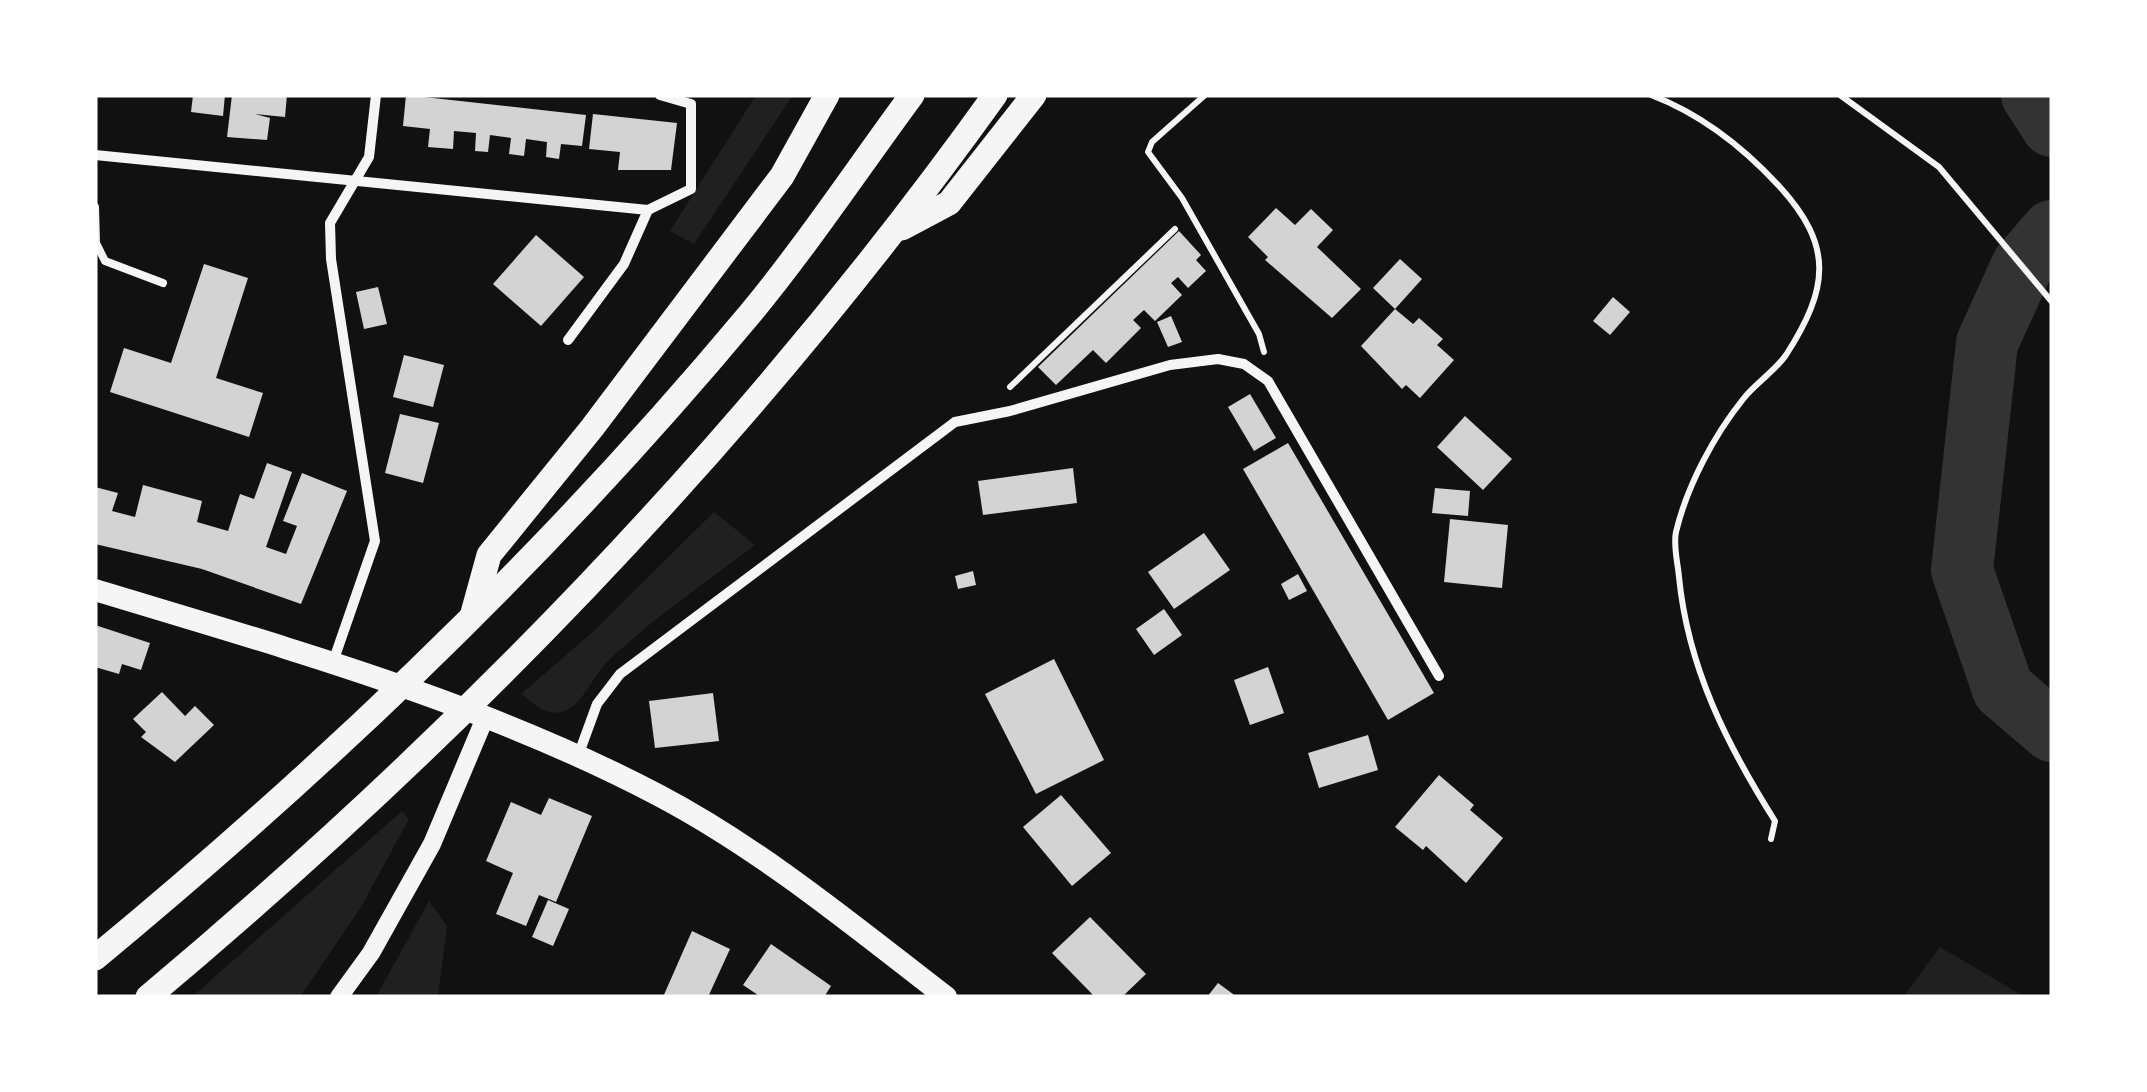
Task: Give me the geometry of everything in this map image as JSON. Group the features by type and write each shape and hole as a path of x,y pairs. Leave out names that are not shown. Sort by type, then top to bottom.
{"highway":[{"path":"472,618 489,556 592,428 782,176 826,95"},
{"path":"95,958 324,760 472,618 750,313 912,95"},
{"path":"148,997 370,799 637,532 898,230 995,95"},
{"path":"898,230 948,203 1034,95"}],"main road":[{"path":"95,590 332,654 661,796 809,891 946,997"}],"street":[{"path":"332,654 375,541 332,259 330,223 338,204 358,181 369,156 376,95"},
{"path":"95,154 648,210 691,189 691,104 660,95"},
{"path":"568,340 624,264 648,210"},
{"path":"577,757 597,704 620,674 955,422 1170,365 1218,359 1262,374 1439,676"},
{"path":"339,997 371,954 432,844 485,723"}],"lane":[{"path":"95,206 96,244 105,261 162,283"}],"path":[{"path":"1205,95 1152,142 1148,152 1182,198 1259,334 1266,357 1262,374"},
{"path":"1651,95 1711,126 1752,157 1794,202 1818,242 1820,286 1785,357 1744,398 1702,462 1675,535 1682,602 1708,703 1738,762 1776,820 1771,839"},
{"path":"1840,95 1939,167 2052,302"},
{"path":"986,414 1034,362 1174,229"}],"shaded area":[{"path":"756,95 793,95 694,244 670,231"},
{"path":"714,512 755,545 625,645 569,709 551,712 521,694 593,632"},
{"path":"402,811 409,819 361,907 300,997 192,997"},
{"path":"429,901 447,926 438,997 376,997"},
{"path":"1940,947 2025,997 1903,997"}],"building":[{"path":"193,95 225,95 223,116 191,112"},
{"path":"232,95 287,95 285,117 255,114 270,118 267,140 227,137"},
{"path":"406,95 586,115 582,146 561,144 559,159 546,157 547,142 526,139 524,156 509,154 511,138 490,135 488,152 475,151 476,133 454,131 453,149 428,147 430,129 403,126"},
{"path":"593,114 677,123 671,170 618,170 620,152 589,149"},
{"path":"1276,208 1295,225 1311,209 1333,230 1317,247 1361,289 1332,318 1265,260 1268,257 1248,237"},
{"path":"1179,231 1201,255 1196,260 1206,271 1188,288 1178,277 1171,283 1182,295 1155,321 1144,310 1133,320 1141,328 1106,363 1093,350 1056,385 1038,367"},
{"path":"536,235 584,277 541,326 493,284"},
{"path":"1400,259 1422,279 1395,309 1373,288"},
{"path":"204,264 248,278 216,378 263,393 249,437 110,392 124,348 171,363"},
{"path":"378,287 387,324 364,329 356,292"},
{"path":"1613,297 1630,312 1610,335 1593,321"},
{"path":"1395,309 1413,324 1419,318 1443,339 1437,345 1454,360 1420,398 1406,385 1402,389 1361,346"},
{"path":"1171,316 1182,342 1168,347 1157,322"},
{"path":"404,355 444,365 433,407 393,397"},
{"path":"1250,394 1276,438 1254,451 1228,407"},
{"path":"400,414 439,423 423,483 385,473"},
{"path":"1465,416 1512,459 1483,490 1437,447"},
{"path":"1288,443 1434,693 1388,720 1243,469"},
{"path":"267,463 292,472 266,547 286,554 297,526 283,521 302,473 347,491 301,604 202,569 95,544 95,487 118,493 112,511 135,517 143,485 202,501 197,522 228,531 240,494 254,499"},
{"path":"1073,468 1077,503 983,515 978,481"},
{"path":"1435,488 1470,491 1468,516 1432,513"},
{"path":"1450,519 1508,525 1502,588 1444,582"},
{"path":"1204,533 1230,570 1174,609 1148,572"},
{"path":"973,571 976,585 958,589 955,576"},
{"path":"1298,574 1307,591 1289,600 1281,584"},
{"path":"1164,609 1182,635 1154,655 1136,629"},
{"path":"95,625 150,643 141,670 122,664 119,674 95,667"},
{"path":"1054,659 1104,760 1036,794 985,694"},
{"path":"1268,667 1284,713 1250,725 1234,680"},
{"path":"162,692 185,716 195,706 214,725 175,762 141,737 146,732 133,719"},
{"path":"713,693 719,741 655,748 649,701"},
{"path":"1368,735 1378,770 1319,788 1308,753"},
{"path":"1439,775 1474,805 1470,810 1503,838 1466,883 1426,846 1423,850 1395,827"},
{"path":"1061,795 1111,853 1072,886 1023,827"},
{"path":"549,798 592,816 556,902 539,895 526,926 496,914 513,873 486,861 511,802 541,815"},
{"path":"548,900 569,909 553,946 532,937"},
{"path":"1090,917 1146,974 1122,997 1095,997 1052,953"},
{"path":"692,931 730,949 708,997 663,997"},
{"path":"771,944 831,986 824,997 761,997 743,985"},
{"path":"1218,983 1237,997 1207,997"}],"waterway":[{"path":"2032,95 2052,126"},
{"path":"2052,231 2022,266 1987,343 1962,570 2003,689 2052,731"}]}
